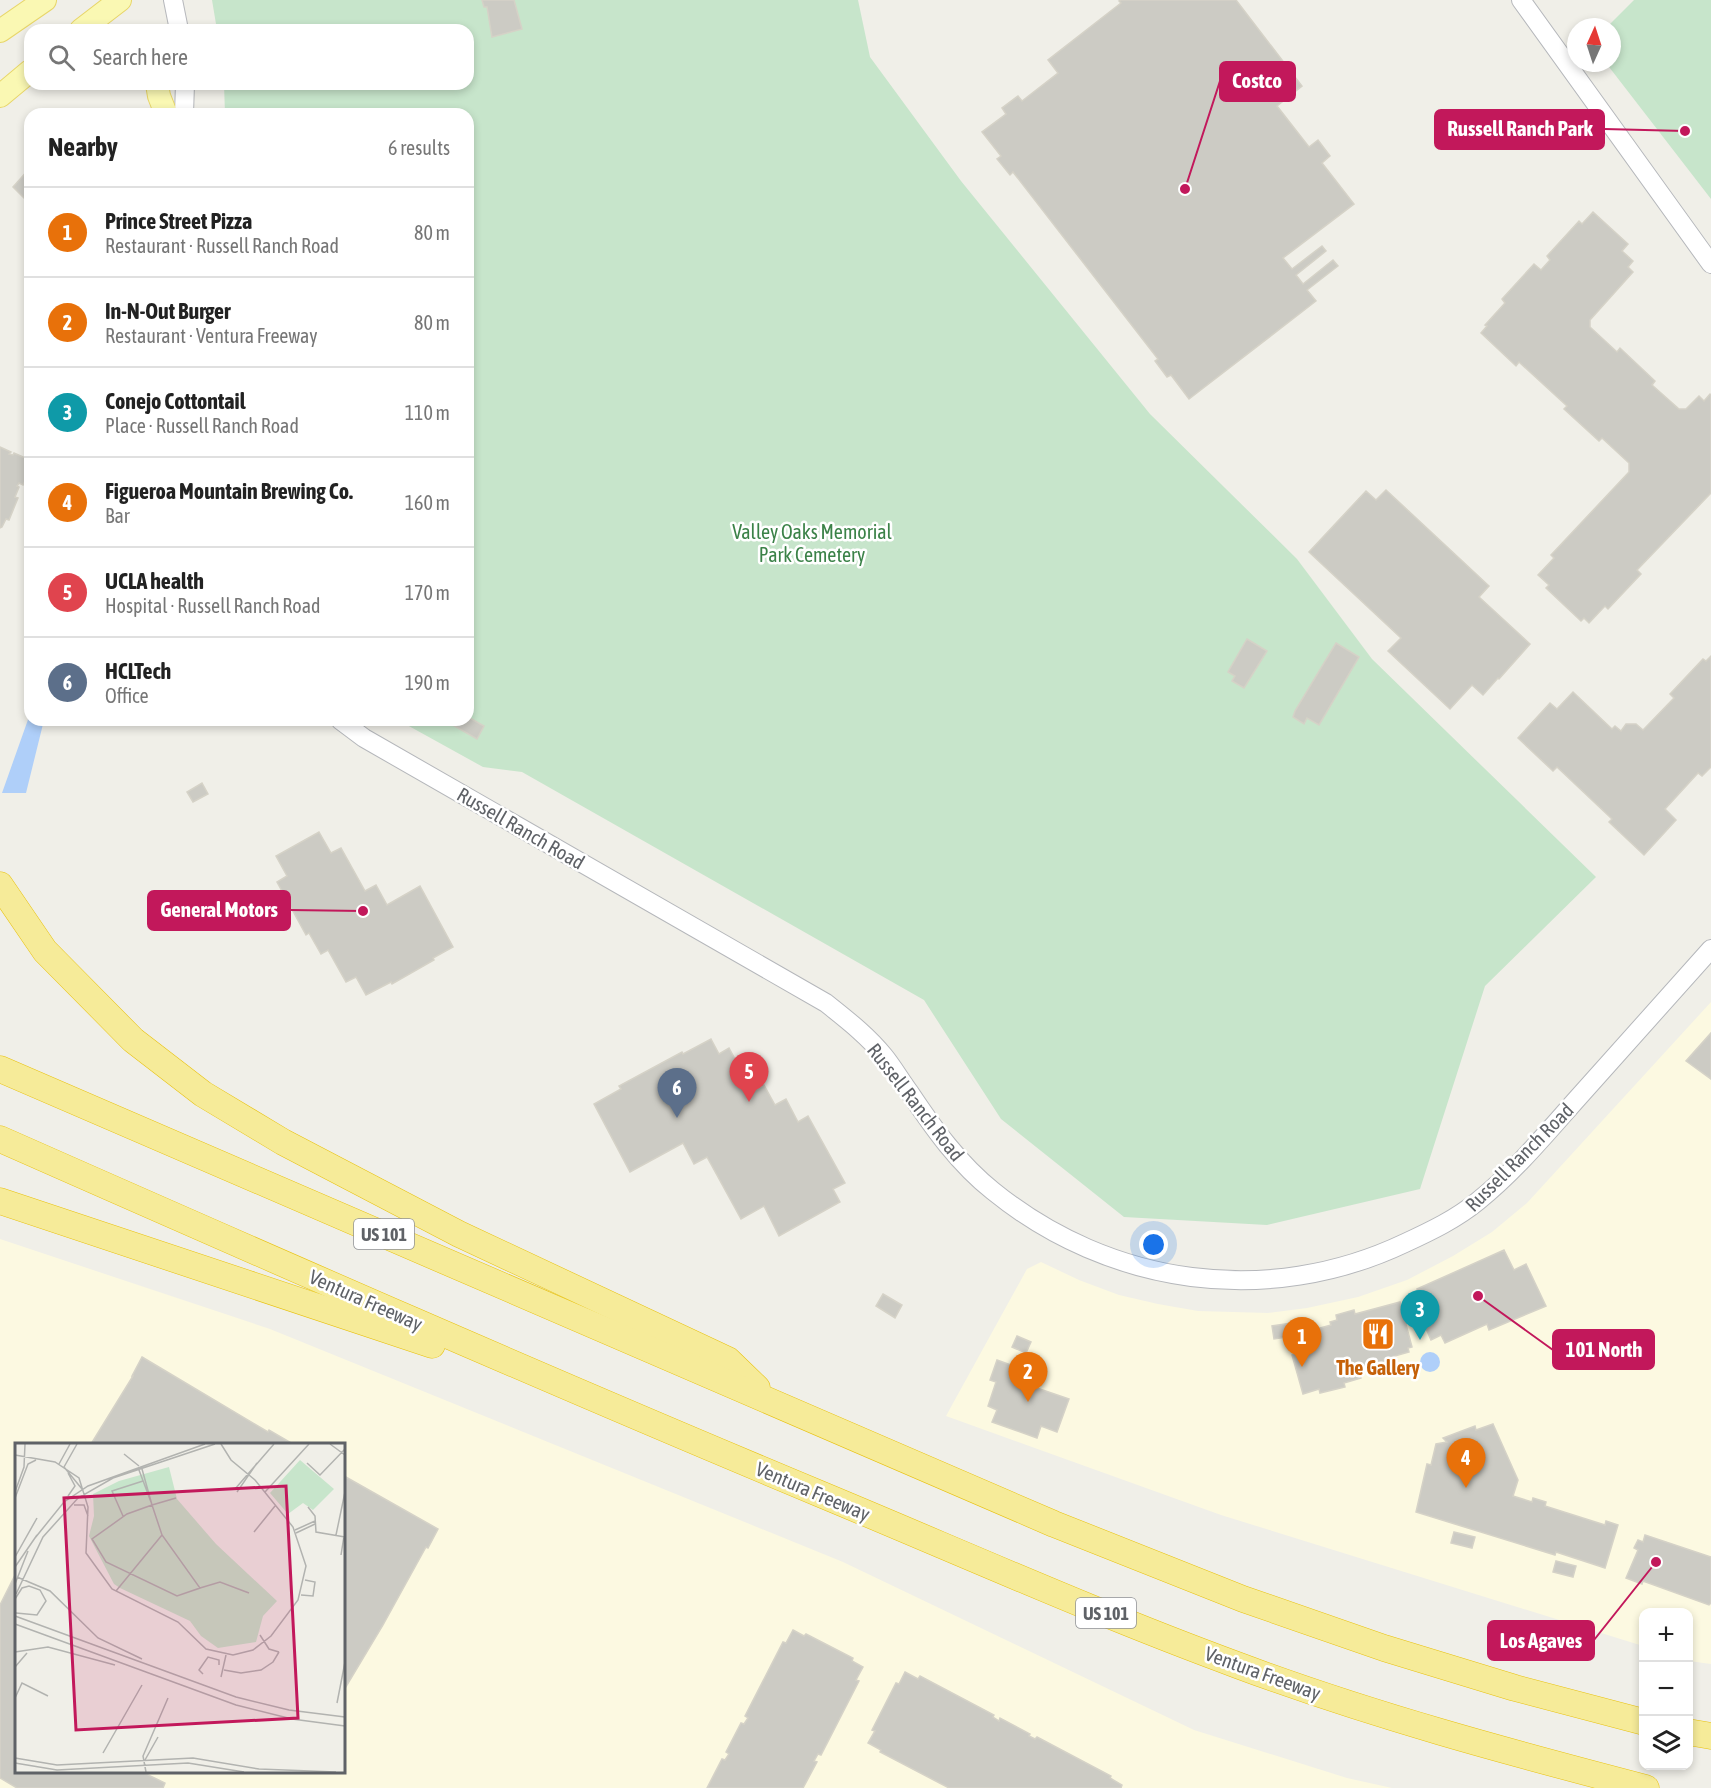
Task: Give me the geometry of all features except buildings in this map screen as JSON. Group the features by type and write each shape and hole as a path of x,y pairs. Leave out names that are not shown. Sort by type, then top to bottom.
{"highway":[{"path":"0,885 45,951 133,1040 203,1094 283,1142 459,1234 728,1360 768,1399"},
{"name":"US 101","path":"0,1070 1054,1524 1243,1599 1416,1658 1515,1688 1639,1721"},
{"name":"Ventura Freeway","path":"0,1139 581,1394 1120,1619 1238,1665 1392,1718 1525,1757 1646,1788"},
{"path":"0,1201 581,1394"},
{"path":"1693,1733 1711,1736"}],"main road":[{"path":"0,30 21,0"},
{"path":"0,30 45,0"},
{"path":"89,24 120,0"},
{"path":"158,90 164,108"}],"street":[{"path":"173,0 178,24"},
{"path":"1521,0 1711,264"},
{"path":"184,108 185,90"},
{"name":"Russell Ranch Road","path":"348,726 364,738 826,1003 856,1027 884,1056 938,1133 963,1164 993,1191 1030,1218 1059,1235 1135,1267 1181,1276 1240,1280 1295,1277 1346,1267 1391,1250 1464,1212 1487,1193 1536,1144 1711,949"}],"shaded area":[{"path":"1711,1002 1711,1664 1693,1662 1693,1608 1639,1608 1639,1645 1221,1515 946,1416 1027,1269 1041,1262 1119,1295 1158,1304 1198,1311 1268,1313 1307,1308 1358,1297 1407,1280 1492,1232 1527,1203"},
{"path":"0,1239 270,1329 843,1562 1194,1730 1347,1778 1392,1788 0,1788"}],"green space":[{"name":"Valley Oaks Memorial Park Cemetery","path":"212,0 858,0 870,57 961,181 1150,414 1297,559 1372,659 1596,877 1485,986 1420,1189 1267,1225 1124,1217 1001,1119 924,1000 522,772 483,767 409,726 474,726 474,108 225,108 224,90 474,90 474,24 216,24"},
{"path":"1634,0 1711,0 1711,199 1613,72 1621,72 1621,18 1616,18"}],"water":[{"path":"26,726 43,726 26,793 2,793"},
{"path":"1430,1352 1437,1355 1440,1362 1437,1369 1430,1372 1423,1369 1420,1362 1423,1355"}],"place":[{"name":"Russell Ranch Park","path":"1685,131"},
{"name":"Costco","path":"1185,189"},
{"name":"General Motors","path":"363,911"},
{"name":"UCLA health","path":"749,1102"},
{"name":"HCLTech","path":"677,1118"},
{"name":"101 North","path":"1478,1296"},
{"name":"The Gallery","path":"1378,1334"},
{"name":"Conejo Cottontail","path":"1420,1340"},
{"name":"Prince Street Pizza","path":"1302,1367"},
{"name":"In-N-Out Burger","path":"1028,1402"},
{"name":"Figueroa Mountain Brewing Co.","path":"1466,1488"},
{"name":"Los Agaves","path":"1656,1562"}]}
